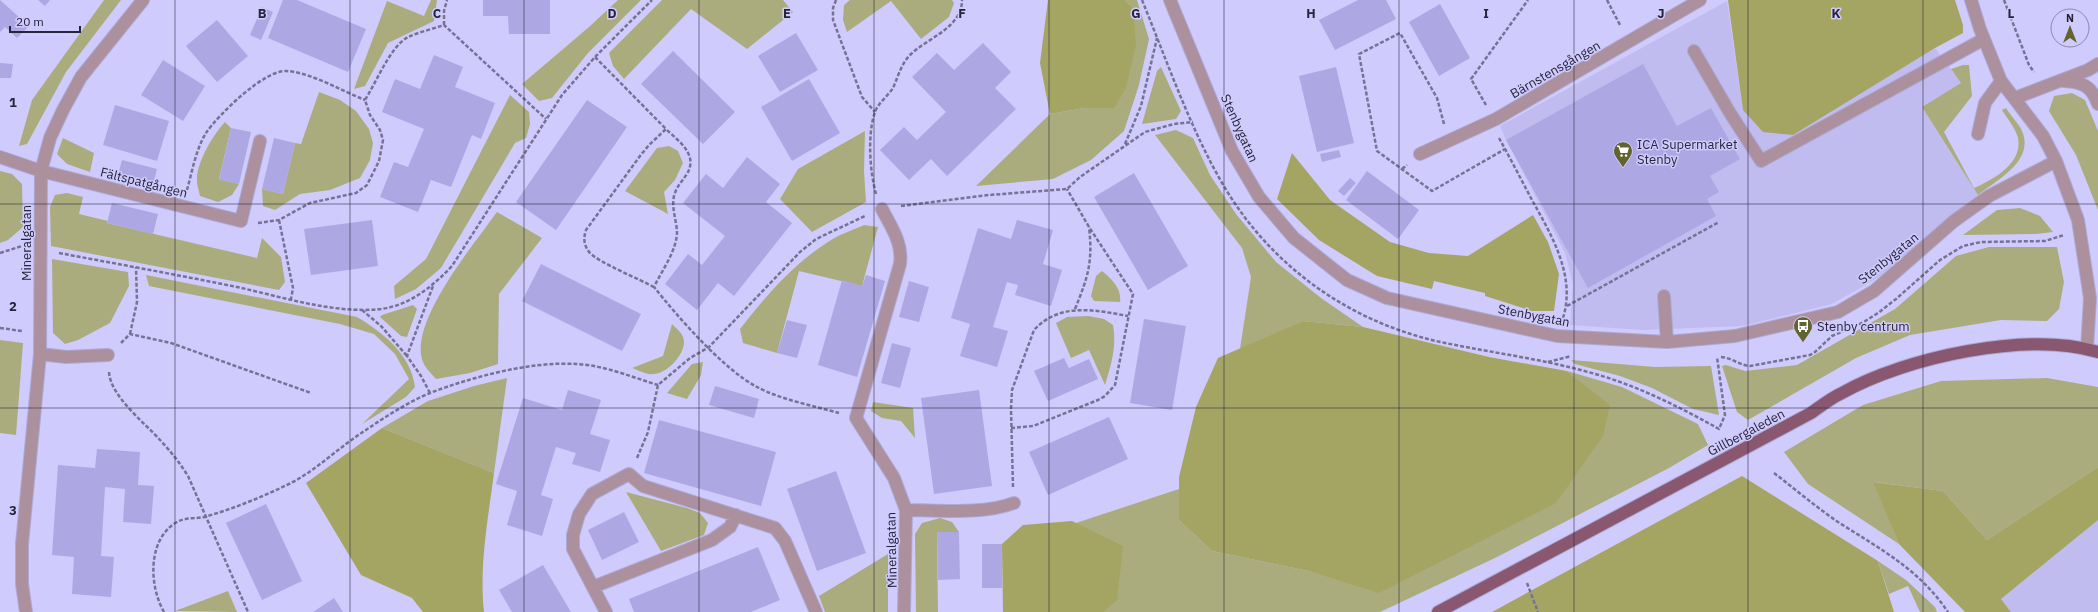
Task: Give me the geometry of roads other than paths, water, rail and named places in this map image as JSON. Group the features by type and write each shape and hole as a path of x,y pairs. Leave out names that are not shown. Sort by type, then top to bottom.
{"main road":[{"name":"Gillbergaleden","path":"1438,612 1811,413 1842,393 1900,367 1932,358 1999,346 2041,345 2093,351"}],"street":[{"name":"Mineralgatan","path":"26,612 22,584 22,544 40,354 41,171 50,138 81,77 143,0"},
{"name":"Stenbygatan","path":"1170,0 1232,151 1259,197 1294,238 1347,280 1388,298 1557,336 1667,342 1735,336 1838,312 1874,291 1954,221 1988,196 2056,161"},
{"name":"Bärnstensgången","path":"1420,154 1493,121 1700,0"},
{"path":"1971,0 1984,39 2001,81 2016,98 2043,136 2056,161 2078,220 2090,298 2093,351"},
{"path":"1694,51 1730,113 1761,161 1984,39"},
{"path":"2016,98 2098,64"},
{"path":"1978,134 1985,104 2001,81"},
{"path":"2060,81 2078,82 2087,85 2098,104"},
{"name":"Fältspatgången","path":"0,157 41,171 241,222 260,142"},
{"name":"Mineralgatan","path":"882,209 900,245 902,253 858,423 894,478 906,510 904,612"},
{"path":"1664,296 1667,342"},
{"path":"40,354 66,357 108,355"},
{"path":"606,612 573,549 575,526 582,508 592,494 629,474 643,486 765,523 779,532 785,540 816,612"},
{"path":"906,510 961,511 1004,507 1014,503"},
{"path":"593,587 712,540 730,526 736,514"}],"place":[{"name":"ICA Supermarket Stenby","path":"1623,168"},
{"name":"Stenby centrum","path":"1803,343"}]}
